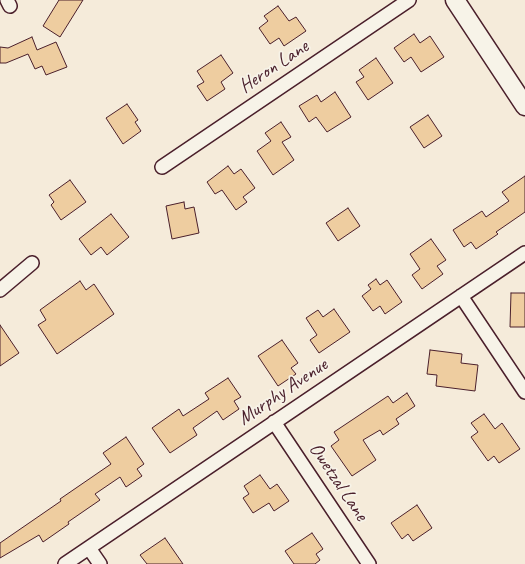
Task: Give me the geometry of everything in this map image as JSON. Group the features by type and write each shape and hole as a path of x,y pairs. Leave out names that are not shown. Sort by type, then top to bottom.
{"main road":[{"path":"455,0 525,106"}],"street":[{"name":"Heron Lane","path":"162,167 409,0"},
{"name":"Murphy Avenue","path":"65,564 525,253"},
{"path":"0,290 32,264"},
{"path":"461,296 525,392"},
{"name":"Owetzal Lane","path":"274,422 369,564"},
{"path":"89,548 100,564"}],"building":[{"path":"59,0 83,0 60,37 43,26"},
{"path":"278,6 289,21 296,17 306,31 284,46 279,38 270,44 259,28 268,21 264,16"},
{"path":"414,34 420,43 430,36 444,57 421,72 411,57 404,62 394,48"},
{"path":"32,37 37,50 56,42 67,67 46,75 42,66 35,69 28,54 6,63 0,63 0,47 8,48"},
{"path":"221,55 233,73 221,82 225,89 207,101 197,86 204,82 197,71"},
{"path":"376,58 393,83 368,100 356,82 364,77 359,70"},
{"path":"335,92 351,117 327,132 316,117 309,122 299,106 317,95 321,102"},
{"path":"127,104 138,120 135,122 141,131 123,144 106,118"},
{"path":"428,115 442,136 424,148 410,127"},
{"path":"281,122 291,137 282,142 294,160 273,175 257,151 271,141 265,133"},
{"path":"228,166 234,174 241,169 255,188 243,197 247,202 236,210 222,190 215,194 207,182"},
{"path":"525,176 525,212 496,232 498,234 476,249 471,242 464,247 453,230 482,211 486,217 509,201 502,192"},
{"path":"70,180 86,202 61,220 51,205 54,202 49,195"},
{"path":"184,202 185,209 194,207 199,233 172,239 166,206"},
{"path":"348,208 360,226 338,241 326,223"},
{"path":"111,214 129,237 107,255 101,247 91,255 79,239"},
{"path":"431,239 446,260 437,266 443,274 422,289 412,275 420,269 410,254"},
{"path":"376,279 380,285 387,280 402,302 385,314 380,306 373,311 362,296 371,289 368,285"},
{"path":"80,281 86,290 94,284 114,314 57,354 38,325 46,320 40,310"},
{"path":"511,293 525,293 525,327 510,327"},
{"path":"334,309 350,332 319,353 310,340 317,335 306,318 318,310 323,317"},
{"path":"0,325 19,353 0,366"},
{"path":"282,340 298,363 291,368 296,374 278,386 258,356"},
{"path":"430,350 462,354 461,363 478,365 475,391 436,386 437,375 427,374"},
{"path":"228,378 241,397 234,401 239,409 223,420 217,411 193,428 197,435 170,453 152,428 179,409 183,416 209,399 205,393"},
{"path":"407,393 415,406 396,419 399,424 383,435 380,430 363,440 376,460 352,476 331,446 339,440 334,432 388,396 393,403"},
{"path":"484,414 495,429 502,423 520,449 499,463 494,456 488,461 471,437 478,432 471,423"},
{"path":"126,437 144,464 137,469 142,476 126,487 120,477 95,494 100,500 68,522 69,524 43,542 39,535 0,558 0,543 111,464 103,453"},
{"path":"260,475 270,489 277,484 289,501 274,511 269,503 253,513 243,498 249,494 244,486"},
{"path":"417,505 432,528 413,541 408,534 402,539 391,523"},
{"path":"312,533 323,549 316,554 320,560 315,564 294,564 285,551"},
{"path":"165,538 183,564 147,564 140,555"}]}
